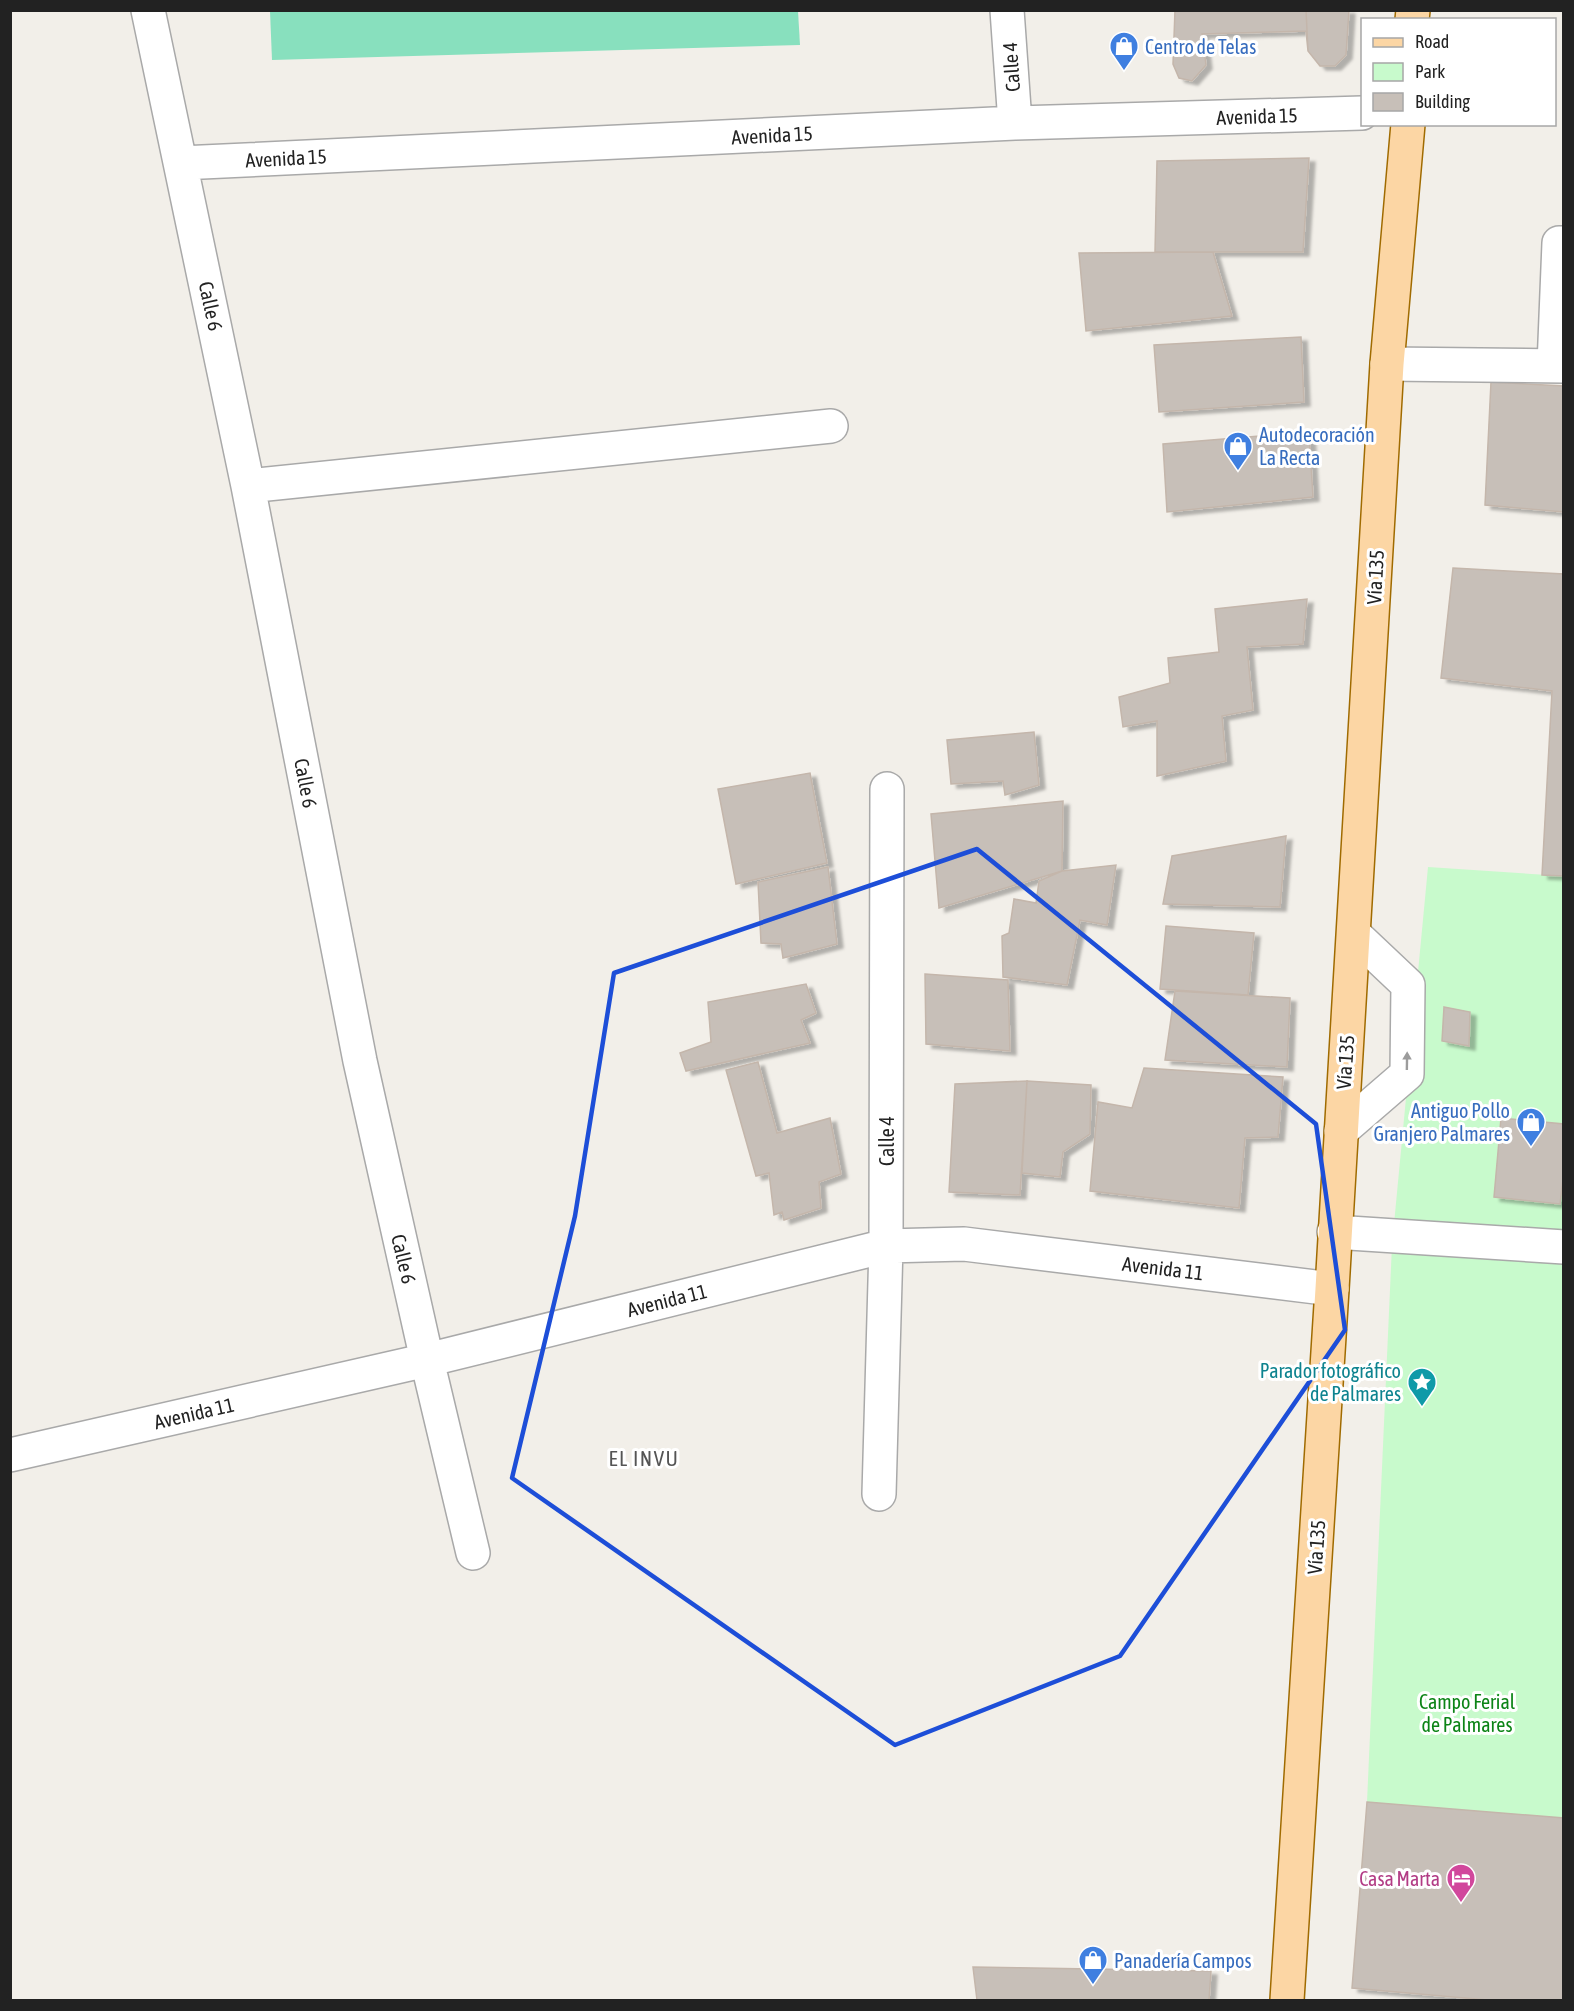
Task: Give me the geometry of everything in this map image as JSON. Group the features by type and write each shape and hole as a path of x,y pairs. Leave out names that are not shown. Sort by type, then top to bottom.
{"main road":[{"name":"Vía 135","path":"1287,2001 1354,934 1387,364 1408,126"}],"street":[{"name":"Calle 6","path":"148,10 248,486 360,1060 473,1553"},
{"name":"Calle 4","path":"1007,10 1015,123"},
{"name":"Avenida 15","path":"181,163 1015,123 1361,113"},
{"path":"1387,364 1558,366 1559,243 1563,243"},
{"path":"248,486 831,426"},
{"name":"Calle 4","path":"879,1494 886,1246 887,789"},
{"path":"1341,1131 1407,1074 1408,985 1354,934"},
{"path":"1335,1232 1563,1247"},
{"name":"Avenida 11","path":"10,1455 427,1360 886,1246 964,1244 1332,1289"}],"highlighted area":[{"path":"977,849 1316,1124 1345,1330 1120,1656 895,1745 512,1478 575,1216 614,973"}],"green space":[{"path":"270,11 798,11 800,45 272,60"},
{"name":"Campo Ferial de Palmares","path":"1428,867 1563,876 1563,1818 1367,1802 1392,1245"}],"building":[{"path":"1175,10 1349,10 1346,55 1335,66 1320,66 1308,51 1306,31 1202,34 1206,65 1192,81 1179,78 1173,64"},
{"path":"1306,10 1349,10 1346,55 1335,66 1320,66 1308,51"},
{"path":"1309,158 1303,252 1155,252 1157,161"},
{"path":"1213,252 1232,316 1086,331 1079,253"},
{"path":"1301,337 1304,402 1159,412 1154,345"},
{"path":"1491,382 1564,386 1564,512 1485,505"},
{"name":"Autodecoración La Recta","path":"1309,432 1313,497 1167,512 1163,444"},
{"path":"1453,568 1564,574 1564,876 1542,875 1552,691 1441,678"},
{"path":"1307,599 1303,644 1247,647 1253,710 1222,716 1226,761 1157,776 1157,721 1123,727 1119,697 1170,683 1168,658 1219,652 1215,609"},
{"path":"1034,732 1039,785 1005,795 1003,781 951,784 947,740"},
{"path":"810,773 827,863 736,884 718,789"},
{"path":"1063,801 1062,871 939,908 931,814"},
{"path":"1286,836 1280,907 1163,904 1172,856"},
{"path":"1116,865 1107,925 1080,920 1067,985 1003,977 1002,936 1009,933 1014,899 1036,903 1039,881 1062,871"},
{"path":"828,867 837,944 783,958 781,944 761,943 758,882"},
{"path":"1166,926 1254,933 1248,995 1160,989"},
{"path":"925,974 1008,980 1010,1051 926,1044"},
{"path":"806,984 816,1013 801,1020 810,1043 686,1071 680,1053 711,1042 708,1002"},
{"path":"1175,991 1290,998 1287,1067 1165,1060"},
{"path":"1444,1007 1470,1012 1469,1046 1442,1041"},
{"path":"758,1062 777,1133 830,1118 841,1174 819,1182 821,1208 784,1220 782,1212 774,1215 769,1173 756,1176 726,1070"},
{"path":"1144,1068 1283,1077 1278,1137 1245,1138 1239,1208 1090,1191 1098,1102 1132,1108"},
{"path":"1027,1081 1091,1085 1090,1134 1063,1152 1060,1177 1022,1173"},
{"path":"1027,1081 1020,1195 949,1192 955,1084"},
{"name":"Antiguo Pollo Granjero Palmares","path":"1501,1118 1564,1124 1564,1171 1560,1204 1494,1197"},
{"name":"Casa Marta","path":"1367,1802 1564,1818 1564,2000 1487,2000 1352,1988"},
{"name":"Panadería Campos","path":"973,1967 1211,1971 1209,2000 977,2000"}],"place":[{"name":"Centro de Telas","path":"1124,72"},
{"name":"Autodecoración La Recta","path":"1238,472"},
{"name":"Antiguo Pollo Granjero Palmares","path":"1531,1148"},
{"name":"Parador fotográfico de Palmares","path":"1422,1408"},
{"name":"Casa Marta","path":"1461,1904"},
{"name":"Panadería Campos","path":"1093,1986"}],"district":[{"name":"EL INVU","path":"644,1458"}]}
